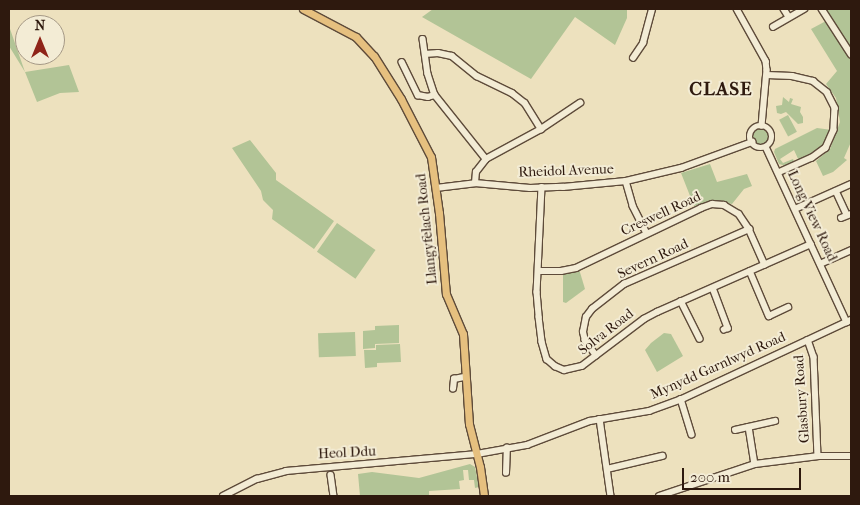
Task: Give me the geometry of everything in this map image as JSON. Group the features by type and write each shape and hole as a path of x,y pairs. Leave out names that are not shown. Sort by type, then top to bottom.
{"main road":[{"name":"Llangyfelach Road","path":"303,9 356,37 374,56 401,99 427,149 434,168 446,294 458,320 464,343 464,377 469,424 477,454 484,496"}],"street":[{"path":"633,58 643,43 652,9"},
{"path":"737,9 763,54 767,75 762,126"},
{"path":"784,9 789,17"},
{"path":"773,27 804,9"},
{"path":"822,9 851,54"},
{"path":"423,39 435,95 486,159"},
{"path":"425,54 438,53 452,56 477,76 512,93 525,103 541,129"},
{"path":"402,62 418,94 428,97 435,95"},
{"path":"767,75 805,77 827,92 835,108 834,130 826,148 812,158 778,173"},
{"path":"474,183 476,172 486,159 541,129 580,103"},
{"path":"762,126 772,133 771,142 766,147 759,148 752,142 753,130 762,126"},
{"name":"Rheidol Avenue","path":"436,188 474,183 542,188 626,181 681,168 752,142"},
{"name":"Long View Road","path":"766,147 820,264 849,321"},
{"path":"626,181 633,206 647,233"},
{"path":"795,209 851,184"},
{"name":"Solva Road","path":"542,188 538,271 539,317 542,342 547,359 559,368 574,370 596,356 644,319 811,244"},
{"path":"836,191 847,216"},
{"name":"Creswell Road","path":"538,271 561,271 576,268 712,204 724,205 732,208 739,214 749,229 765,265"},
{"name":"Severn Road","path":"596,356 585,342 583,332 586,318 592,309 624,284 749,229"},
{"path":"820,264 851,250"},
{"path":"750,272 769,316 788,307"},
{"path":"713,288 728,328 724,330"},
{"path":"681,301 700,339"},
{"name":"Mynydd Garnlwyd Road","path":"477,454 527,445 580,424 600,419 649,411 681,399 849,321"},
{"name":"Glasbury Road","path":"808,340 814,357 818,456"},
{"path":"453,388 454,379 464,377"},
{"path":"681,399 692,434"},
{"path":"600,419 610,496"},
{"path":"735,430 775,420"},
{"path":"749,427 755,464"},
{"path":"506,473 507,448"},
{"name":"Heol Ddu","path":"223,496 257,479 301,469 398,463 477,454"},
{"path":"607,469 662,456"},
{"path":"659,496 755,464 818,456 851,456"},
{"path":"331,475 334,496"}],"green space":[{"path":"433,9 627,9 627,18 615,45 575,17 531,79 422,17"},
{"path":"819,9 851,9 851,142 844,158 847,160 833,172 823,176 816,161 830,149 840,122 836,98 826,84 837,71 811,29 826,21"},
{"path":"9,26 15,43 15,56 9,46"},
{"path":"69,65 79,92 60,93 37,102 25,72"},
{"path":"783,97 789,102 790,98 793,99 791,104 801,107 800,112 803,117 803,123 798,124 786,112 777,113 776,106 782,105"},
{"path":"788,115 797,132 788,136 779,120"},
{"path":"762,128 768,131 771,137 768,143 762,146 756,143 753,137 756,131"},
{"path":"817,128 832,130 820,150 799,161 794,150 780,159 783,163 793,159 795,163 786,166 779,164 774,152 775,149"},
{"path":"250,140 276,173 276,180 334,221 314,249 272,219 273,210 263,200 261,191 232,148"},
{"path":"710,164 717,182 747,174 752,186 744,189 732,204 713,200 694,206 681,173"},
{"path":"337,223 376,250 355,279 317,252"},
{"path":"579,269 585,289 566,303 563,302 563,273"},
{"path":"399,325 399,343 375,344 375,348 363,349 363,331 375,330 375,326"},
{"path":"355,332 356,356 319,357 318,333"},
{"path":"664,333 671,334 683,356 657,372 645,350"},
{"path":"400,344 401,362 377,363 377,367 365,368 364,350 376,350 376,345"},
{"path":"470,464 475,467 479,487 475,488 474,480 469,480 468,470 463,470 464,480 459,481 460,489 429,491 429,496 360,496 358,474 372,472 419,478"}],"district":[{"name":"CLASE","path":"721,90"}]}
